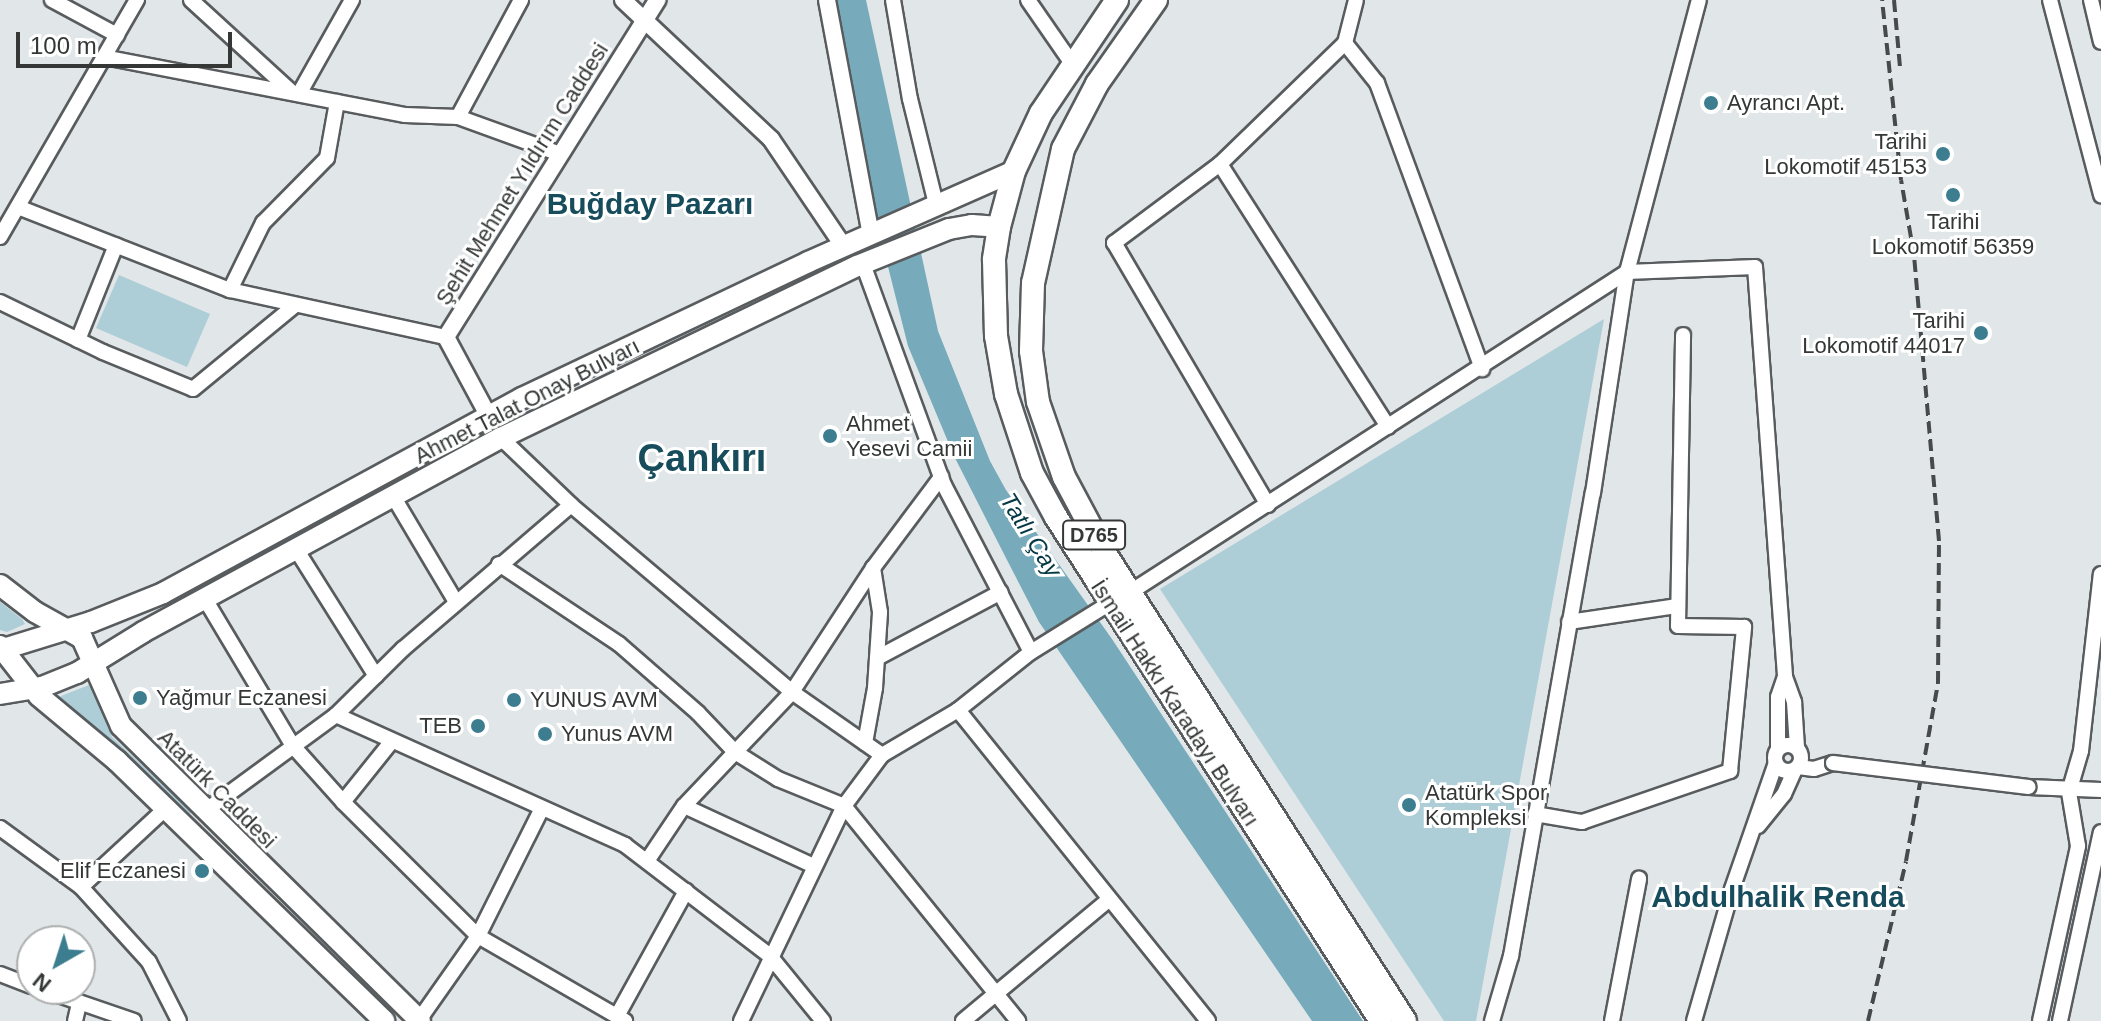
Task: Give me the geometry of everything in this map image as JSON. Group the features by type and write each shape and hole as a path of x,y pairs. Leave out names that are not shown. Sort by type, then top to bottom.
{"highway":[{"name":"D765","path":"999,227 1014,171 1041,113 1117,0"},
{"name":"D765","path":"1156,0 1097,84 1063,149 1043,229 1032,297 1032,371 1049,437 1078,508 1405,1021"},
{"name":"İsmail Hakkı Karadayı Bulvarı","path":"999,227 994,273 996,336 1013,423 1042,493 1105,606 1381,1021"}],"main road":[{"path":"929,207 1014,171"},
{"name":"Ahmet Talat Onay Bulvarı","path":"1,648 127,609 192,578 488,415 929,207"},
{"name":"Ahmet Talat Onay Bulvarı","path":"0,694 58,682 501,438 872,260 961,226 999,227"},
{"name":"Atatürk Caddesi","path":"0,585 35,612 69,628 82,638 121,726 420,1021"},
{"path":"1,648 32,689 166,808 384,1021"}],"street":[{"path":"52,0 117,35"},
{"path":"0,237 137,0"},
{"path":"191,0 296,94"},
{"path":"296,94 352,0"},
{"path":"458,117 521,0"},
{"path":"623,0 771,139 844,247"},
{"name":"Şehit Mehmet Yıldırım Caddesi","path":"488,415 446,337 657,0"},
{"path":"827,0 873,234"},
{"path":"893,0 929,207"},
{"path":"1028,0 1073,65"},
{"path":"1268,505 1114,243 1220,164 1345,43 1356,0"},
{"path":"1492,1021 1511,956 1627,272 1699,0"},
{"path":"2050,0 2101,195"},
{"path":"2091,0 2101,42"},
{"path":"1345,43 1377,83 1482,369"},
{"path":"104,57 405,115 458,117 560,154"},
{"path":"230,290 263,223 327,158 337,102"},
{"path":"1220,164 1388,427"},
{"path":"18,207 230,290 446,337"},
{"path":"78,340 116,245"},
{"path":"872,260 941,477 1031,652"},
{"path":"1132,591 1482,369 1627,272 1755,267 1785,677 1794,702 1801,759 1784,794 1753,833"},
{"path":"0,302 78,340 193,389 294,306"},
{"path":"1535,814 1582,822 1730,771 1744,627 1678,626 1683,335"},
{"path":"501,438 571,505 792,692 882,755"},
{"path":"647,861 684,806 792,692 873,568 941,477"},
{"path":"393,496 456,602"},
{"path":"205,811 336,715 456,602 571,505"},
{"path":"296,549 376,676"},
{"path":"499,564 619,644 698,713 735,752 778,779 844,806 1018,1021"},
{"path":"865,743 880,612 873,568"},
{"path":"2040,1021 2078,846 2069,792 2081,751 2101,574"},
{"path":"877,658 1001,592"},
{"path":"205,599 293,746 343,802 478,936 611,1017 686,891"},
{"path":"741,1021 844,806 882,755 958,710 1031,652 1105,606"},
{"path":"1569,622 1678,606"},
{"path":"1691,1020 1777,756 1778,697 1785,677"},
{"path":"958,710 1208,1021"},
{"path":"336,715 625,845 770,956 823,1021"},
{"path":"343,802 392,741"},
{"path":"1777,756 1788,744 1815,753 1829,762 2069,792 2101,790"},
{"path":"1777,756 1784,770 1814,769 1829,762"},
{"path":"684,806 814,866"},
{"path":"81,887 166,808"},
{"path":"420,1021 478,936 542,808"},
{"path":"0,828 81,887 149,962 179,1021"},
{"path":"2060,1021 2101,832"},
{"path":"1612,1021 1639,879"},
{"path":"963,1021 1108,900"},
{"path":"85,1005 134,1021"}],"shaded area":[{"path":"119,275 210,314 187,367 96,328"},
{"name":"Atatürk Spor Kompleksi","path":"1604,319 1476,1021 1444,1021 1160,589"},
{"path":"0,602 25,624 7,632 0,630"},
{"path":"89,685 112,737 192,812 190,814 58,700"}],"water":[{"name":"Tatlı Çay","path":"837,0 866,0 938,331 990,461 1006,490 1112,639 1363,1021 1312,1021 1039,622 1007,560 954,456 908,346 876,219"}],"railway":[{"path":"1868,1021 1906,861 1938,683 1939,541 1914,255 1901,180 1882,0"},
{"path":"1894,0 1900,67"}],"place":[{"name":"Ayrancı Apt.","path":"1711,103"},
{"name":"Tarihi Lokomotif 45153","path":"1943,154"},
{"name":"Tarihi Lokomotif 56359","path":"1953,195"},
{"name":"Tarihi Lokomotif 44017","path":"1981,333"},
{"name":"Ahmet Yesevi Camii","path":"830,436"},
{"name":"Yağmur Eczanesi","path":"140,698"},
{"name":"YUNUS AVM","path":"514,700"},
{"name":"TEB","path":"478,726"},
{"name":"Yunus AVM","path":"545,734"},
{"name":"Atatürk Spor Kompleksi","path":"1409,805"},
{"name":"Elif Eczanesi","path":"202,871"}],"district":[{"name":"Buğday Pazarı","path":"650,204"},
{"name":"Çankırı","path":"702,459"},
{"name":"Abdulhalik Renda","path":"1778,897"}]}
